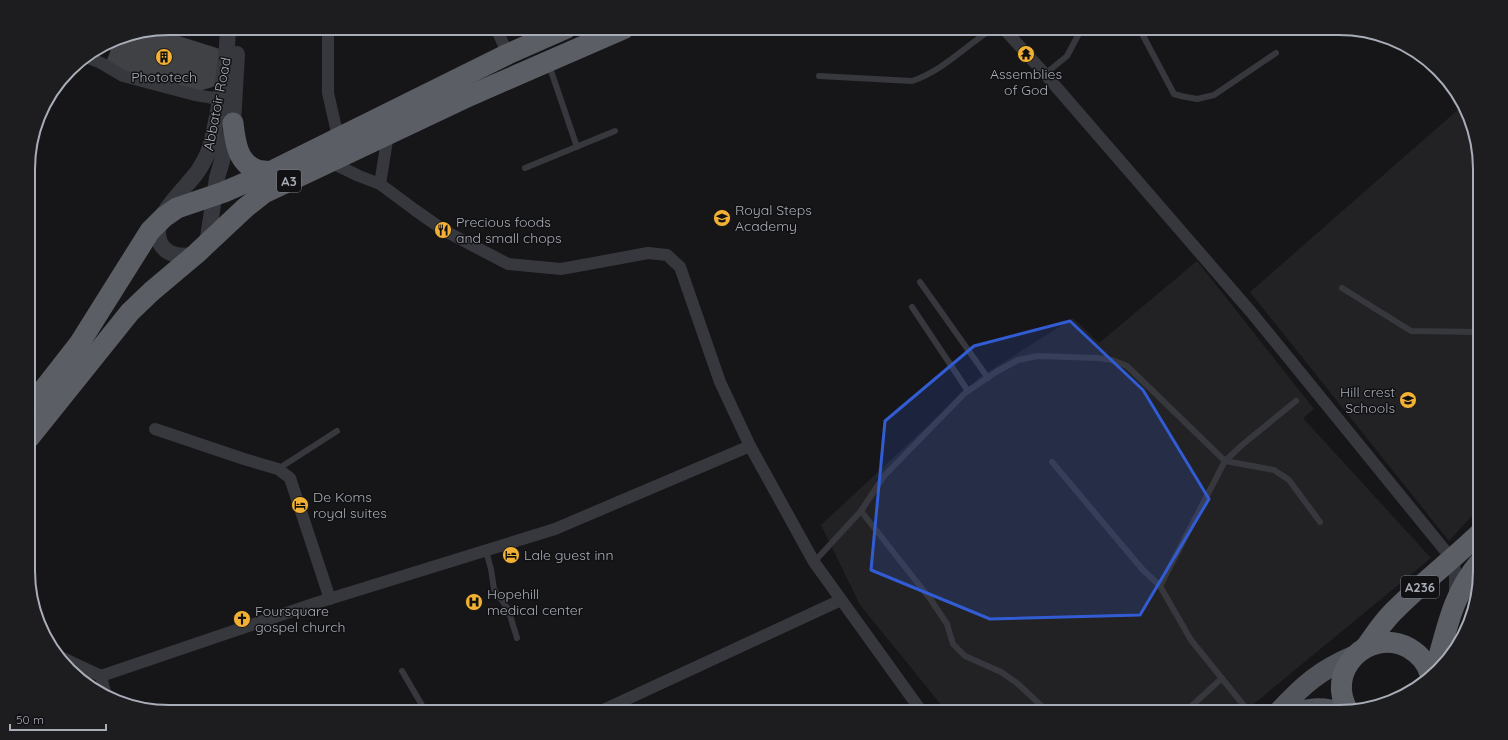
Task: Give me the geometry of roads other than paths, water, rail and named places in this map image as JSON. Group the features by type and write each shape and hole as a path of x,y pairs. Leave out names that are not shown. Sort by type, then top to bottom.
{"highway":[{"name":"A3","path":"35,400 78,344 150,231 164,217 177,208 214,195 270,172 508,54 551,35"},
{"name":"A3","path":"35,431 130,312 152,291 202,249 240,212 264,193 469,96 547,62 600,35"},
{"path":"233,123 236,146 244,161 256,170 270,172"},
{"name":"A236","path":"1345,705 1341,693 1342,680 1346,667 1396,608 1473,540"},
{"name":"A236","path":"1438,661 1454,604 1469,574 1473,570"},
{"path":"1360,652 1378,643 1390,642 1403,645 1414,651 1423,660 1428,671"}],"main road":[{"path":"1284,705 1298,690 1318,675 1335,664 1360,652"}],"street":[{"name":"Abbatoir Road","path":"159,221 196,174 207,156 212,141 227,60 228,35"},
{"name":"Abbatoir Road","path":"202,249 219,171 233,123 239,35"},
{"path":"328,35 328,93 338,137"},
{"path":"499,35 508,54"},
{"path":"1009,35 1251,312 1452,559 1456,569 1454,604"},
{"path":"93,60 123,76 195,95 220,99"},
{"path":"380,184 388,134"},
{"path":"330,162 380,184 445,231 508,264 562,269 648,253 667,256 680,267 720,382 750,446 814,562 917,705"},
{"path":"159,221 158,238 163,247 170,253 178,257 186,257 202,249"},
{"path":"155,429 278,469 290,478 330,599"},
{"path":"71,662 101,676 330,599 556,529 750,446"},
{"path":"614,705 841,600"},
{"path":"101,676 104,687"}],"lane":[{"path":"818,76 912,81 925,77 984,35"},
{"path":"1045,74 1067,56 1078,35"},
{"path":"1143,35 1174,94 1188,98 1197,99 1214,95 1276,53"},
{"path":"547,62 577,147"},
{"path":"525,168 615,131"},
{"path":"920,282 988,378"},
{"path":"1342,288 1411,331 1473,332"},
{"path":"912,307 968,391"},
{"path":"814,562 861,511 884,476 968,391 1018,360 1038,356 1098,358 1112,360 1127,366 1225,461 1274,470 1289,480 1320,522"},
{"path":"1160,586 1225,461 1242,445 1296,401"},
{"path":"278,469 336,431"},
{"path":"1052,462 1143,570 1160,586 1191,640 1243,705"},
{"path":"861,511 931,600 947,624 953,644 965,656 1001,672 1017,683 1041,705"},
{"path":"486,551 494,589 508,609 517,638"},
{"path":"402,671 422,705"},
{"path":"1193,705 1222,678"}],"place":[{"name":"Assemblies of God","path":"1026,54"},
{"name":"Phototech","path":"164,57"},
{"name":"Royal Steps Academy","path":"722,218"},
{"name":"Precious foods and small chops","path":"443,230"},
{"name":"Hill crest Schools","path":"1408,400"},
{"name":"De Koms royal suites","path":"300,505"},
{"name":"Lale guest inn","path":"511,555"},
{"name":"Hopehill medical center","path":"474,602"},
{"name":"Foursquare gospel church","path":"242,619"}]}
